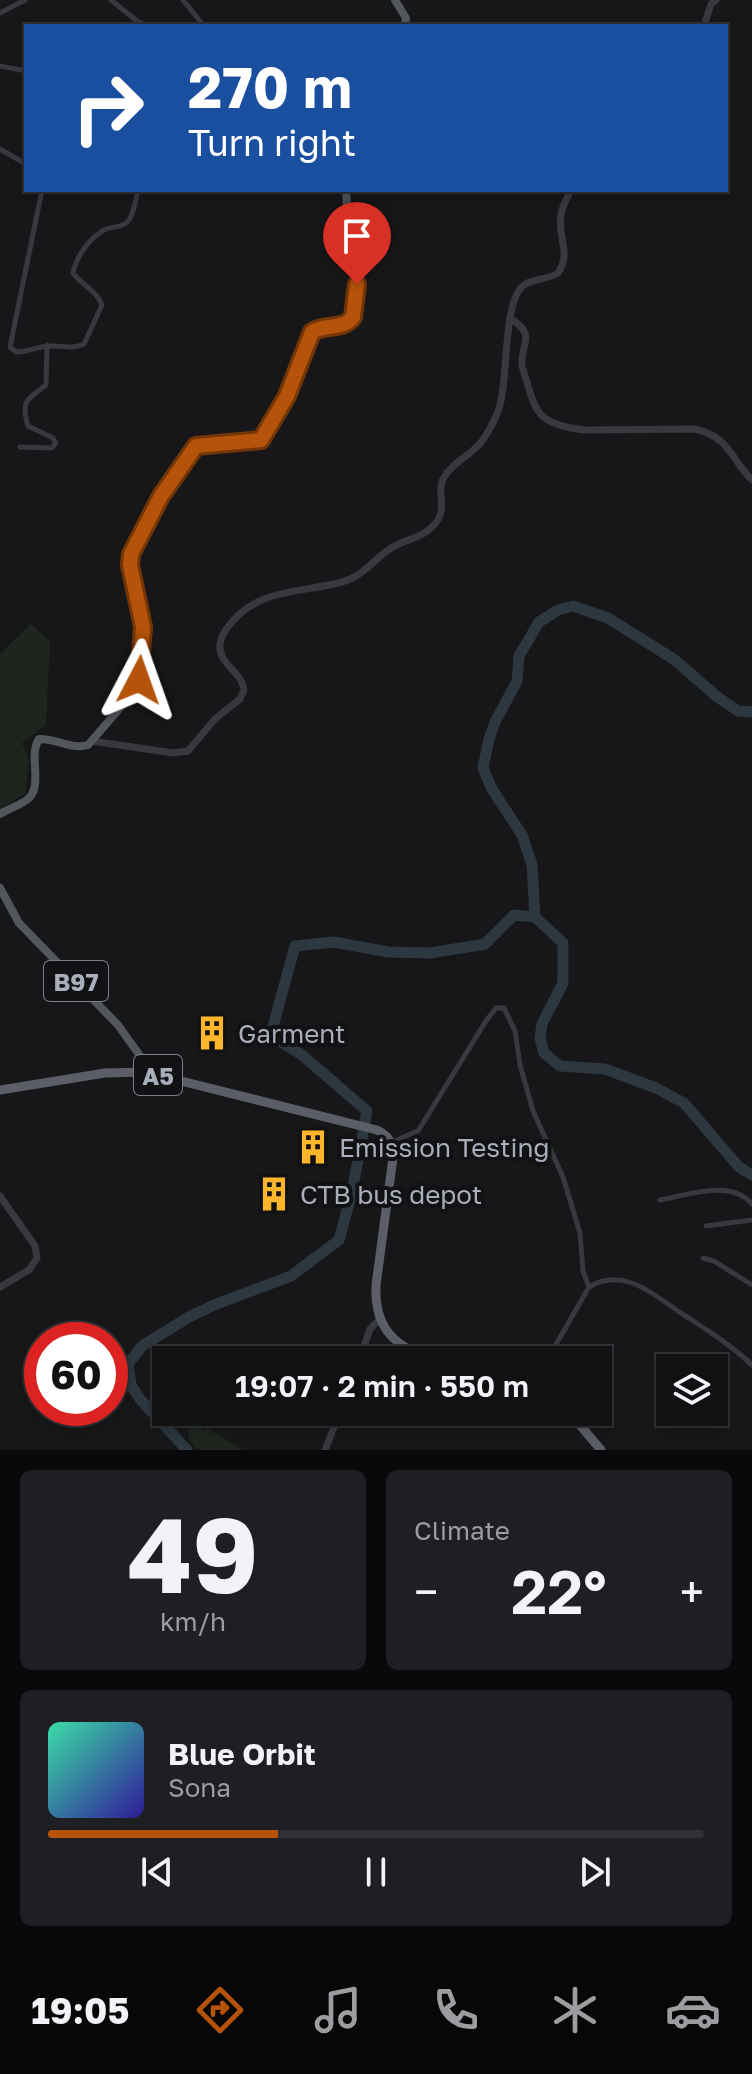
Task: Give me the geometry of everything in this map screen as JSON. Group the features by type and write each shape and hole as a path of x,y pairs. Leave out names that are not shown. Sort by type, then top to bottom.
{"highway":[{"name":"A5","path":"0,1090 105,1073 130,1071 153,1074 377,1130 392,1142"},
{"path":"392,1142 393,1158 376,1306 380,1319 396,1342 403,1346"},
{"path":"581,1426 601,1450"}],"main road":[{"path":"395,0 406,18 405,24"},
{"path":"0,814 32,794 35,785 33,755 39,739 77,747 88,745 134,692 139,680 143,627 130,561 133,549 161,496 196,446 261,440 287,396 312,332 320,327 344,325 353,317 361,238 347,206 346,192"},
{"name":"B97","path":"0,888 19,923 118,1025 153,1074"}],"street":[{"path":"0,13 25,0"},
{"path":"111,0 144,24"},
{"path":"183,0 202,24"},
{"path":"705,24 711,4 716,0"},
{"path":"0,66 24,71"},
{"path":"0,149 24,163"},
{"path":"42,192 10,347 16,352 27,352 47,345 75,348 84,344 102,305 99,297 81,284 73,273 75,262 101,232 123,226 129,220 137,192"},
{"path":"92,741 173,753 188,751 215,719 240,699 244,690 240,675 220,653 220,642 225,631 239,613 253,602 282,593 343,582 362,574 392,547 423,534 435,524 444,503 441,483 446,474 482,442 498,412 510,318 516,295 525,284 553,277 562,268 566,248 560,224 561,212 570,192"},
{"path":"510,318 521,325 526,336 522,366 537,413 548,421 585,430 695,429 712,433 725,443 752,480"},
{"path":"20,447 52,448 56,443 53,438 28,426 23,408 26,400 46,385 47,345"},
{"path":"392,1142 418,1131 486,1021 496,1008 504,1008 515,1031 520,1065 533,1111 563,1177 580,1233 583,1271 589,1287"},
{"path":"660,1200 733,1191 752,1204"},
{"path":"0,1196 35,1246 37,1258 29,1270 0,1287"},
{"path":"706,1226 752,1220"},
{"path":"703,1258 714,1261 752,1285"},
{"path":"554,1346 589,1287 614,1280 632,1283 730,1345 752,1365"},
{"path":"364,1346 370,1329 380,1319"},
{"path":"325,1450 334,1426"}],"shaded area":[{"path":"31,624 50,642 46,725 22,743 29,761 25,794 0,808 0,654"},
{"path":"191,1426 204,1431 207,1428 243,1450 198,1450 189,1440 188,1430"}],"waterway":[{"path":"535,917 532,865 522,835 492,789 483,768 495,722 517,681 519,656 539,622 558,610 573,606 608,618 675,660 738,711 752,712"},
{"path":"187,1450 140,1399 131,1385 128,1364 142,1346 189,1317 291,1276 339,1240 352,1192 367,1111 302,1055 280,1041 272,1030 295,946 334,942 388,952 430,953 485,944 514,915 535,917 563,943 563,983 542,1024 540,1038 544,1053 560,1066 605,1069 656,1088 684,1103 739,1167 752,1175"}],"place":[{"name":"Garment","path":"212,1033"},
{"name":"Emission Testing","path":"313,1147"},
{"name":"CTB bus depot","path":"274,1194"}],"route":[{"path":"139,680 143,627 130,561 148,519 196,446 261,440 287,396 312,332 320,327 350,322 355,311 357,284"}]}
